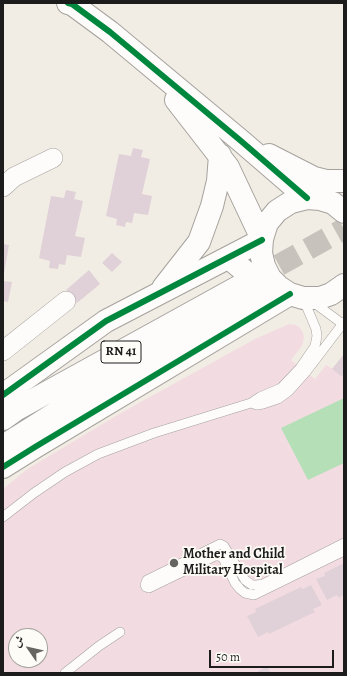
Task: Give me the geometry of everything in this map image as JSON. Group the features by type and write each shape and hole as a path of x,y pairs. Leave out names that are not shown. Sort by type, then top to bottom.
{"main road":[{"path":"68,3 72,4 110,32 307,198"},
{"path":"149,66 228,167 262,240"},
{"path":"240,141 314,178 326,181 344,181"},
{"path":"158,294 199,242 212,206 218,181 220,155"},
{"path":"300,297 279,287 270,278 264,266 261,254 262,240 267,223 277,211 291,202 307,198 320,199 340,204"},
{"path":"3,395 106,321 262,240"},
{"path":"3,467 42,443 249,300 261,298 256,285 248,274 228,258"},
{"path":"249,300 300,297 320,298 343,287"},
{"name":"RN 41","path":"3,419 18,409 249,300"},
{"name":"RN 41","path":"3,446 120,373 249,300"}],"street":[{"path":"3,187 14,177 53,158"},
{"path":"3,351 66,300"}],"lane":[{"path":"251,403 257,405 263,404 278,399 289,391 344,324 300,297"},
{"path":"3,517 34,493 65,472 98,454 154,433 251,403 260,397 276,391 288,383 315,346 317,336 316,329 300,297"},
{"path":"344,543 263,584 257,585 252,585 245,580 224,546 220,544 148,580 145,585 149,588 215,556 219,556 223,558 235,583 240,589 254,595 344,552"},
{"path":"65,673 99,646 120,632"}],"shaded area":[{"name":"Mother and Child Military Hospital","path":"289,324 296,325 300,328 304,338 302,346 291,360 315,379 326,365 333,369 344,354 344,673 3,673 3,489 26,470 119,414 255,339"}],"green space":[{"path":"344,398 344,463 308,480 281,428"}],"building":[{"path":"133,148 143,150 141,157 150,159 142,194 152,196 148,215 134,213 132,223 126,222 125,227 116,225 117,219 106,216 119,154 131,156"},
{"path":"66,190 76,192 74,199 83,201 75,236 85,238 81,257 67,255 65,265 59,264 58,269 49,268 50,261 39,258 51,196 64,198"},
{"path":"3,244 9,245 4,273 3,273"},
{"path":"112,253 122,262 112,272 102,263"},
{"path":"89,270 100,284 77,303 66,290"},
{"path":"3,281 12,282 8,302 3,301"},
{"path":"344,354 344,375 341,376 332,369"},
{"path":"344,563 344,595 339,598 337,595 327,600 316,579 325,576 324,573"},
{"path":"311,585 322,605 313,609 315,612 269,634 268,632 258,637 247,616 256,612 255,609 301,587 303,589"},
{"path":"267,666 271,673 255,673"}],"tunnel":[{"path":"250,281 344,229"}],"cycle path":[{"path":"68,3 72,4 110,32 307,198"},
{"path":"3,395 106,321 262,240"},
{"path":"3,467 290,294"}],"place":[{"name":"Mother and Child Military Hospital","path":"174,563"}]}
